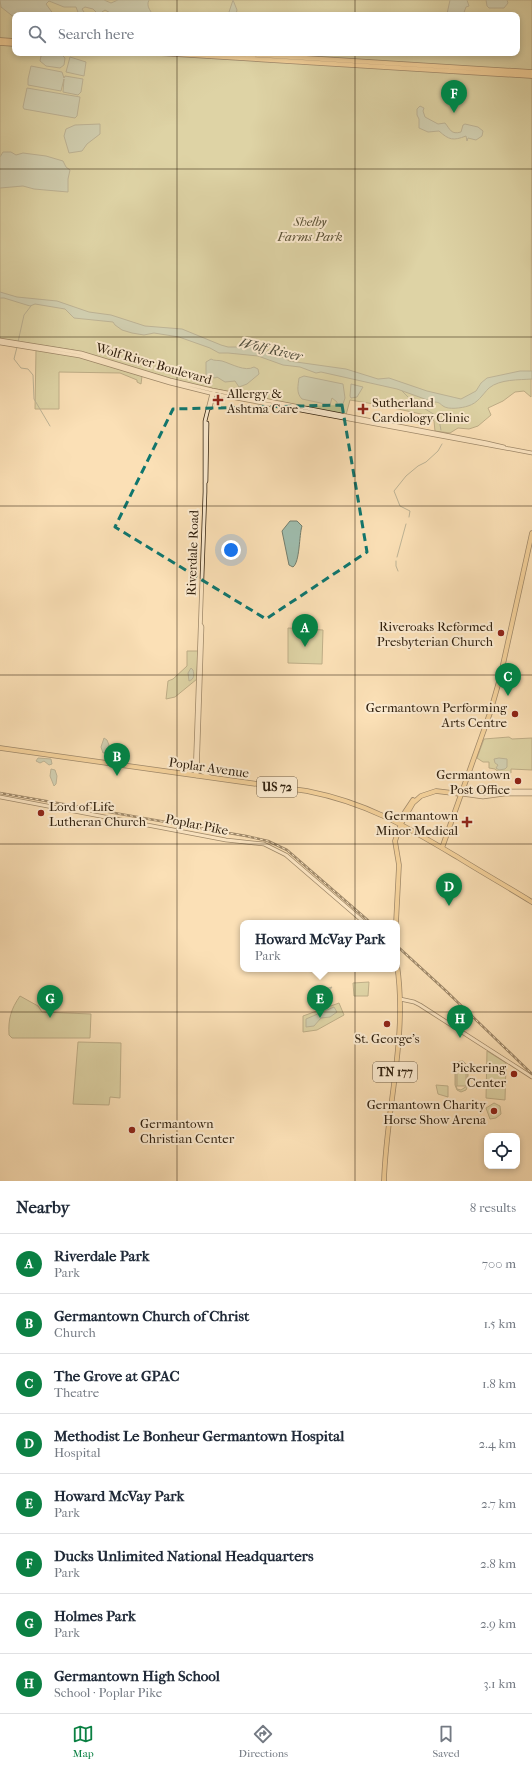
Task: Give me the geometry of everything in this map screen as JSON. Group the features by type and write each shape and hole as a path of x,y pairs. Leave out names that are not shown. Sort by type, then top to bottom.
{"main road":[{"path":"0,40 12,41"},
{"path":"0,43 12,44"},
{"path":"214,56 532,73"},
{"path":"271,56 532,73"},
{"name":"Wolf River Boulevard","path":"0,342 32,346 80,356 170,383 213,392 532,453"},
{"name":"Riverdale Road","path":"196,776 205,483 205,421 213,392"},
{"path":"442,848 486,727 497,687 532,533"},
{"name":"Poplar Avenue","path":"0,748 216,778 329,796 368,808 401,824 532,902"},
{"path":"178,773 191,772 197,767 202,772 216,778"},
{"path":"396,920 398,865 395,841 401,824 414,803 421,796 436,791 472,794 524,793"},
{"path":"462,793 478,797 495,796 511,791 532,793"},
{"path":"511,791 512,793 519,794"},
{"name":"Poplar Pike","path":"0,797 226,840 264,844 286,855 362,920"},
{"name":"TN 177","path":"386,1181 387,1143 399,1034 400,999 398,972"},
{"path":"400,999 414,1002 532,1077"}],"highlighted area":[{"path":"342,405 367,552 266,619 115,527 173,409"}],"green space":[{"name":"Shelby Farms Park","path":"0,0 532,0 531,397 524,391 515,392 503,401 488,408 491,415 478,426 469,429 458,428 450,433 435,431 434,421 430,416 350,400 346,415 186,383 73,350 0,339"},
{"path":"36,350 79,357 142,376 141,384 137,382 137,380 120,373 59,372 59,409 35,409"},
{"path":"288,628 323,630 322,664 288,663"},
{"path":"187,651 198,651 197,679 175,697 166,699 168,681 173,679 187,666"},
{"path":"509,737 512,739 532,738 532,770 511,769 511,773 500,773 495,769 489,768 489,762 483,762 477,758 484,739"},
{"path":"369,982 368,996 354,996 353,983"},
{"path":"20,996 38,1006 42,1012 91,1014 90,1038 12,1038 9,1035 9,1024 12,1010"},
{"path":"339,1003 344,1015 317,1030 303,1032 303,1016"},
{"path":"78,1042 121,1043 120,1098 110,1097 109,1105 73,1104"},
{"path":"487,1051 506,1063 505,1100 486,1098"},
{"path":"463,1061 466,1064 468,1066 468,1085 466,1090 461,1092 457,1090 455,1085 455,1062","holes":["461,1062 466,1064 467,1086 461,1090 457,1089 456,1066"]},
{"path":"457,1067 466,1067 466,1086 457,1086"},
{"path":"436,1085 448,1086 448,1097 438,1094"},
{"name":"Germantown Charity Horse Show Arena","path":"494,1103 500,1106 501,1114 496,1118 490,1119 486,1108"}],"shaded area":[{"path":"0,0 104,0 111,3 118,0 149,0 148,6 151,12 109,12 105,10 102,12 96,12 93,9 85,7 82,9 84,12 78,12 76,7 64,7 49,1 46,4 52,12 12,12 12,16 1,7"},
{"path":"233,0 237,12 229,12"},
{"path":"450,0 467,0 469,6 466,7 464,12 447,12"},
{"path":"486,0 507,0 508,3 504,8 489,8"},
{"path":"41,56 63,56 65,58 64,65 60,68 46,66 40,61"},
{"path":"70,57 86,62 84,76 66,72"},
{"path":"31,66 62,72 64,78 65,76 83,79 81,92 78,95 63,92 64,79 61,91 28,85"},
{"path":"27,88 80,97 77,116 75,118 24,109 23,107"},
{"path":"420,106 424,108 423,111 425,117 438,124 445,123 455,133 461,132 463,125 465,124 478,127 483,131 482,136 476,140 468,138 467,141 466,136 458,139 451,139 439,131 428,132 419,128 417,109"},
{"path":"100,124 100,134 87,144 82,151 69,153 64,136 66,129 75,125"},
{"path":"3,152 11,152 16,155 23,153 46,156 63,161 66,167 70,170 68,192 34,189 23,186 0,188 0,157"},
{"path":"0,292 17,297 57,301 89,312 111,315 145,326 182,329 228,347 253,347 285,358 289,361 346,369 378,379 389,378 427,391 461,399 476,391 481,383 487,378 520,371 532,371 532,379 510,380 493,385 471,405 459,408 448,408 438,402 433,402 397,389 321,372 316,373 300,367 283,365 258,356 219,353 210,348 179,337 154,333 144,335 132,333 122,330 113,322 74,318 65,309 35,304 30,306 0,298"},
{"path":"211,359 247,369 254,367 258,369 259,374 247,384 239,387 235,381 225,382 217,377 206,376 206,362"},
{"path":"304,376 343,384 345,398 342,407 337,405 337,402 332,398 330,405 302,399 298,392 298,387 299,378"},
{"path":"351,384 363,387 357,397 351,398 350,396"},
{"path":"290,521 297,521 302,526 297,560 293,567 289,565 282,531"},
{"path":"191,668 194,676 189,681 188,673"},
{"path":"104,738 107,740 109,745 108,752 103,753 101,747"},
{"path":"38,758 51,759 52,764 49,765 44,761 40,763 36,761"},
{"path":"494,759 507,759 507,767 505,769 499,770 496,768 498,765 495,763"},
{"path":"51,769 55,770 57,776 56,784 54,786 50,776"},
{"path":"332,987 329,991 330,999 325,1002 325,989"},
{"path":"334,1007 337,1012 330,1017 321,1018 314,1026 306,1027 306,1019"}],"waterway":[{"path":"18,342 24,315 31,306"},
{"path":"17,347 14,359 21,368 28,369 33,375 34,399 50,426"},
{"path":"402,391 412,401 435,415 439,420 441,430"},
{"path":"409,517 410,511 400,506 394,491 406,476 418,466 426,462 438,451 442,444"},
{"path":"397,557 406,524"},
{"path":"396,561 398,571"}],"railway":[{"path":"0,793 268,841 287,850 368,920"},
{"path":"400,949 532,1074"}],"place":[{"name":"Ducks Unlimited National Headquarters","path":"454,113"},
{"name":"Allergy & Ashtma Care","path":"218,400"},
{"name":"Sutherland Cardiology Clinic","path":"363,409"},
{"name":"Riveroaks Reformed Presbyterian Church","path":"501,633"},
{"name":"Riverdale Park","path":"305,647"},
{"name":"The Grove at GPAC","path":"508,696"},
{"name":"Germantown Performing Arts Centre","path":"515,714"},
{"name":"Germantown Church of Christ","path":"117,776"},
{"name":"Germantown Post Office","path":"518,781"},
{"name":"Lord of Life Lutheran Church","path":"41,813"},
{"name":"Germantown Minor Medical","path":"467,822"},
{"name":"Methodist Le Bonheur Germantown Hospital","path":"449,906"},
{"name":"Holmes Park","path":"50,1018"},
{"name":"Howard McVay Park","path":"320,1018"},
{"name":"St. George's","path":"387,1024"},
{"name":"Germantown High School","path":"460,1038"},
{"name":"Pickering Center","path":"514,1074"},
{"name":"Germantown Charity Horse Show Arena","path":"494,1111"},
{"name":"Germantown Christian Center","path":"132,1130"}],"water label":[{"name":"Wolf River","path":"271,349"}]}
